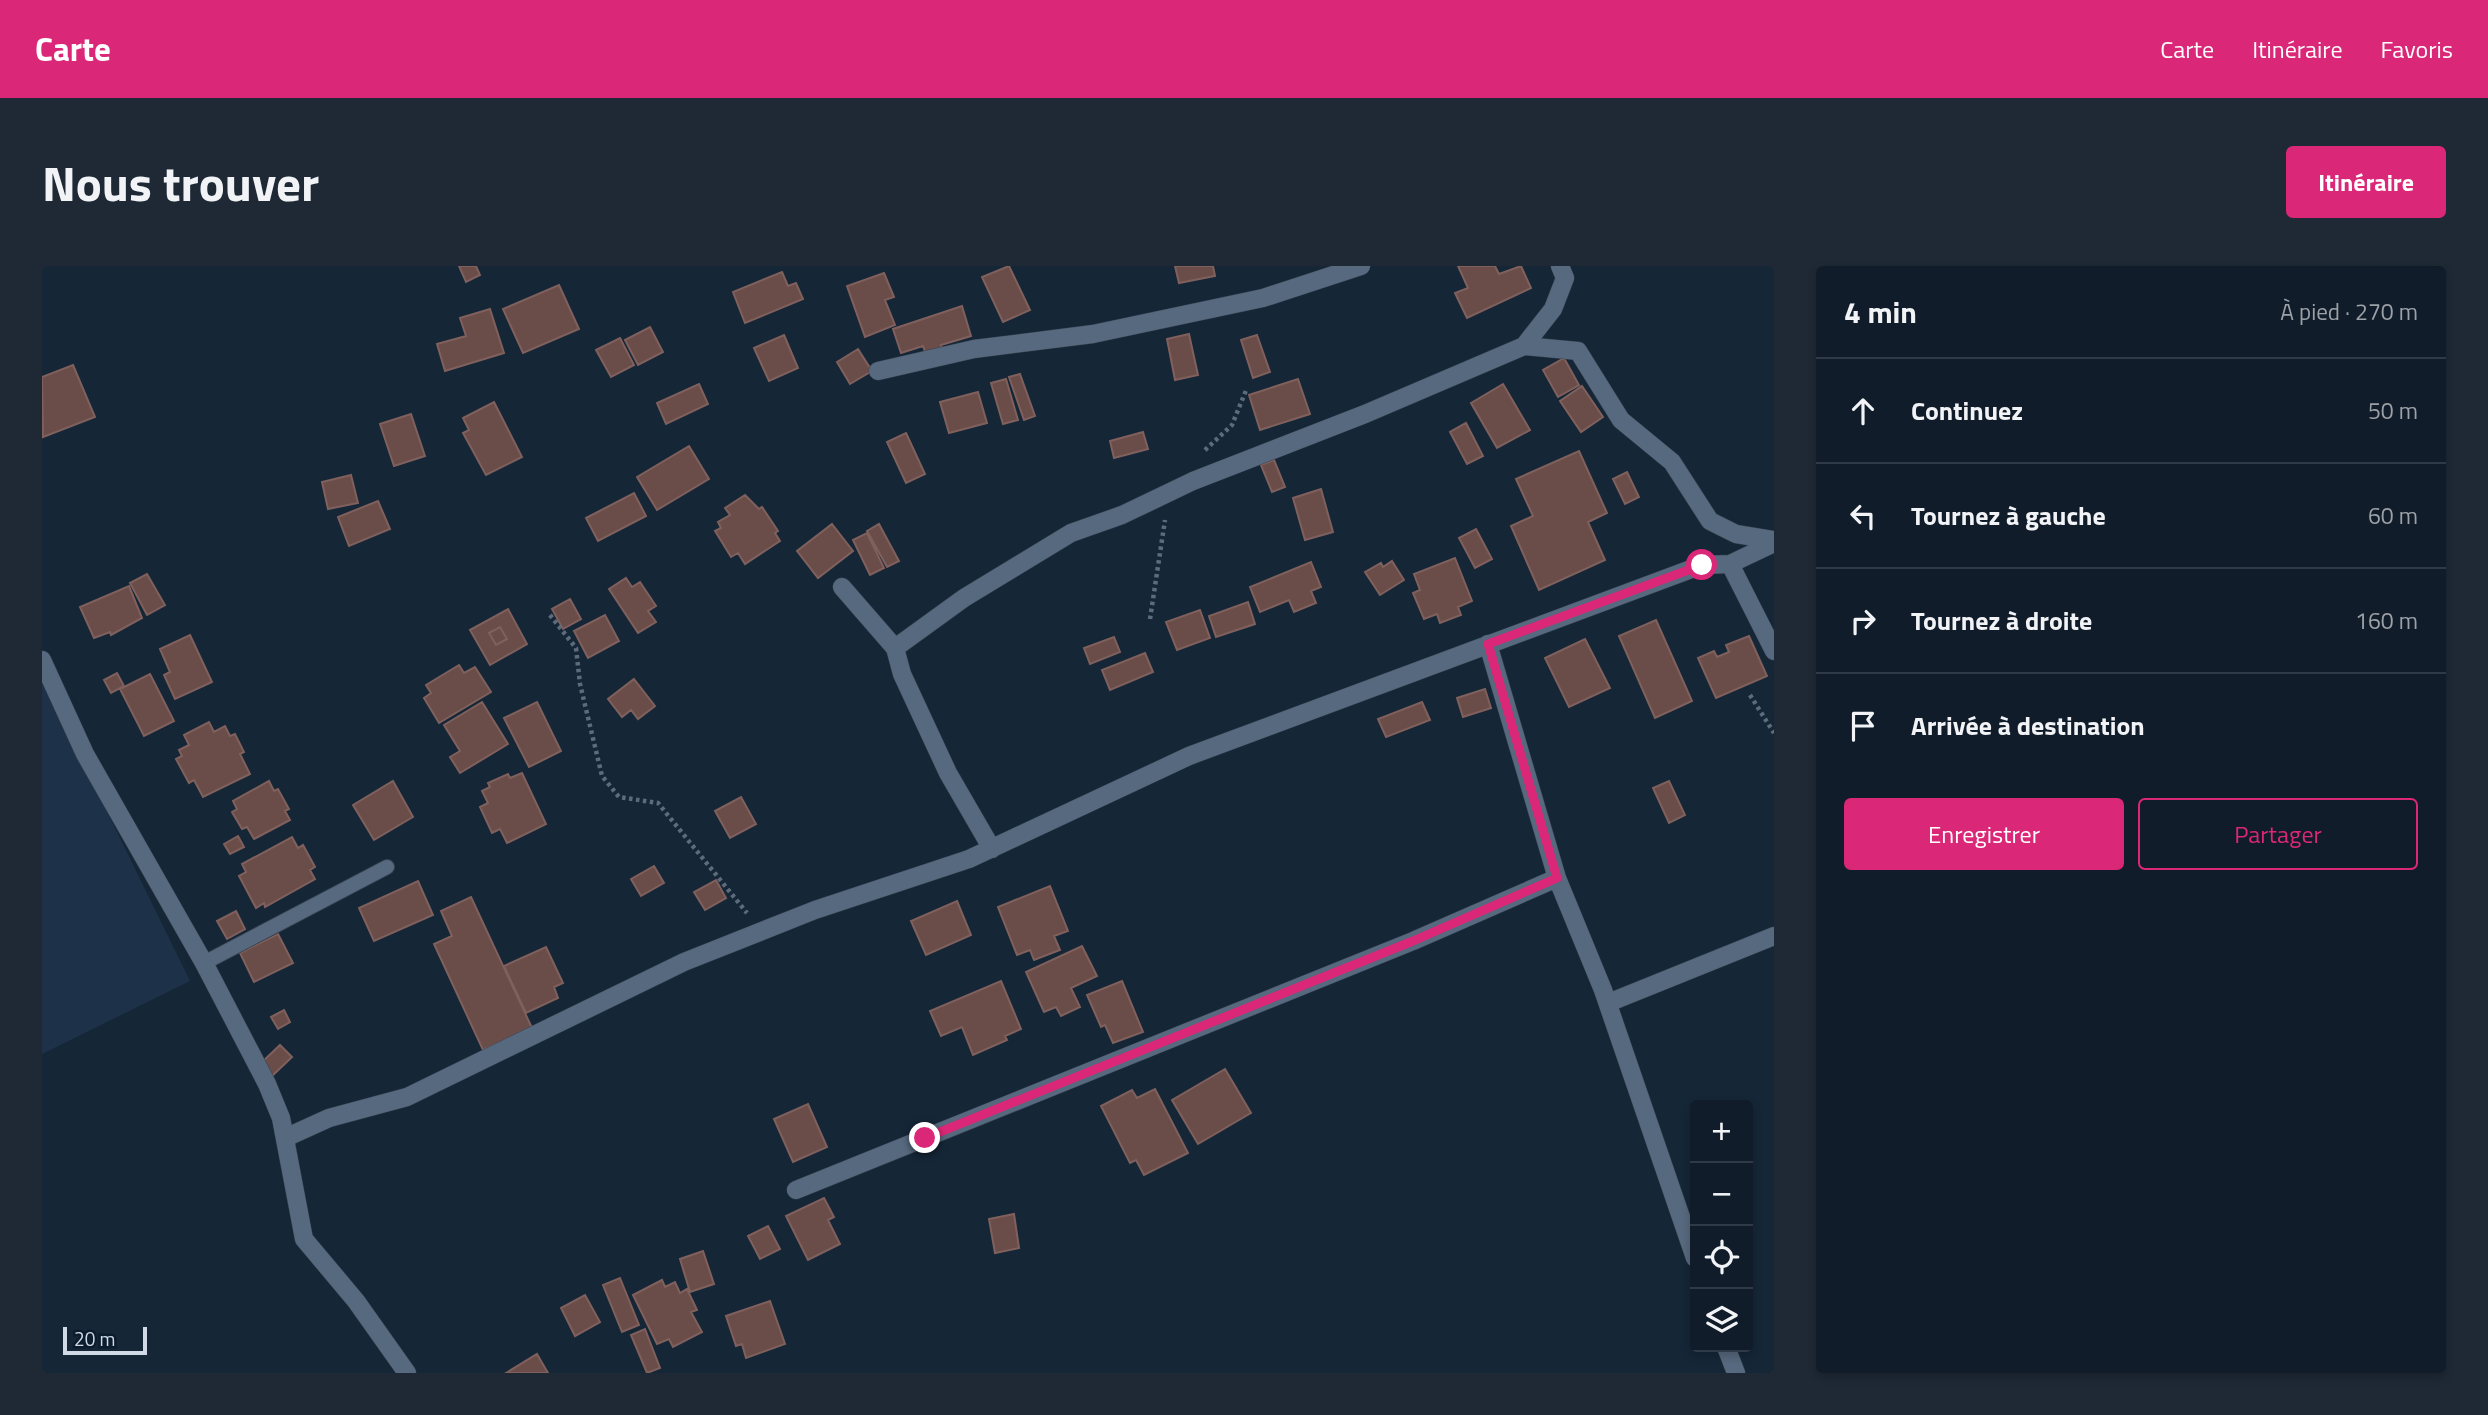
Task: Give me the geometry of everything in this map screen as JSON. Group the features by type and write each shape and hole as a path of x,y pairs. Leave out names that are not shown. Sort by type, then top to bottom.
{"street":[{"path":"878,371 974,349 1093,334 1263,298 1361,266"},
{"path":"1524,346 1553,309 1565,278 1560,266"},
{"path":"895,648 964,597 1071,533 1122,515 1193,481 1365,414 1524,346 1578,351 1621,420 1672,462 1710,521 1736,534 1774,541"},
{"path":"285,1138 329,1118 407,1097 684,962 815,910 910,881 992,849 1154,770 1702,565 1730,564 1774,541"},
{"path":"1730,564 1774,651"},
{"path":"842,587 895,648 902,674 948,773 992,849"},
{"path":"1488,644 1557,878 1608,1003 1690,1243"},
{"path":"42,660 85,754 204,963 267,1084 281,1118 304,1239 356,1301 407,1373"},
{"path":"796,1190 1401,946 1557,878"},
{"path":"1608,1003 1774,936"},
{"path":"1728,1352 1736,1373"}],"lane":[{"path":"204,963 387,867"}],"path":[{"path":"550,614 576,648 580,684 602,776 619,797 658,803 762,932"},
{"path":"1750,695 1774,733"}],"shaded area":[{"path":"42,679 190,981 42,1054"}],"building":[{"path":"459,266 476,266 480,275 466,282"},
{"path":"1009,266 1030,310 1003,322 982,277"},
{"path":"1175,266 1213,266 1215,276 1179,283"},
{"path":"1458,266 1495,266 1499,274 1521,266 1531,288 1467,318 1455,293 1468,288"},
{"path":"782,272 788,286 796,283 803,299 745,323 733,292"},
{"path":"884,273 894,297 885,300 895,325 865,337 847,286"},
{"path":"559,285 579,329 523,353 503,309"},
{"path":"962,306 971,336 941,345 943,352 927,357 923,346 901,353 893,329"},
{"path":"490,309 504,353 445,371 437,344 466,336 460,318"},
{"path":"650,327 663,352 638,365 625,340"},
{"path":"1189,334 1198,375 1175,380 1167,339"},
{"path":"784,335 798,368 769,381 754,348"},
{"path":"1257,335 1270,372 1253,378 1241,340"},
{"path":"620,338 634,365 611,377 596,350"},
{"path":"858,349 872,371 850,384 837,362"},
{"path":"1564,358 1579,385 1558,397 1543,370"},
{"path":"73,365 95,417 43,437 42,377"},
{"path":"1020,374 1035,416 1024,420 1009,377"},
{"path":"1006,379 1018,420 1003,424 991,383"},
{"path":"1298,379 1310,414 1260,430 1249,395"},
{"path":"699,384 708,404 666,424 657,403"},
{"path":"1503,384 1530,430 1497,448 1471,403"},
{"path":"1582,386 1603,417 1581,432 1560,401"},
{"path":"978,392 987,423 949,433 940,402"},
{"path":"494,402 522,457 486,475 463,433 469,430 463,418"},
{"path":"411,414 425,456 394,466 380,424"},
{"path":"1466,423 1483,456 1467,464 1450,432"},
{"path":"1143,432 1148,449 1114,458 1110,441"},
{"path":"906,433 925,474 906,483 887,442"},
{"path":"689,446 709,479 657,510 637,477"},
{"path":"1579,451 1607,513 1588,522 1605,560 1539,590 1511,526 1533,516 1516,479"},
{"path":"1274,460 1285,487 1272,492 1261,465"},
{"path":"1627,472 1639,497 1625,504 1613,479"},
{"path":"351,475 358,503 328,509 322,482"},
{"path":"1321,489 1333,532 1305,540 1293,498"},
{"path":"634,493 646,516 598,541 586,518"},
{"path":"745,495 759,509 762,507 778,531 775,533 780,541 745,564 738,553 731,557 715,531 721,528 718,522 730,515 725,508"},
{"path":"378,501 390,529 349,546 338,517"},
{"path":"832,524 853,551 818,578 797,551"},
{"path":"879,524 899,561 887,567 867,531"},
{"path":"1476,529 1492,559 1475,568 1459,538"},
{"path":"867,533 884,568 870,575 853,540"},
{"path":"1455,558 1472,601 1458,607 1461,615 1440,623 1437,614 1424,619 1413,593 1420,590 1414,574"},
{"path":"1392,561 1404,580 1380,595 1365,572 1381,563 1383,567"},
{"path":"1311,562 1321,587 1311,591 1316,603 1294,612 1289,600 1260,612 1250,587"},
{"path":"147,574 165,605 147,615 130,583"},
{"path":"626,578 632,587 640,582 656,606 648,611 656,622 638,633 609,589"},
{"path":"129,586 142,618 111,635 110,632 94,638 80,607"},
{"path":"570,599 581,619 563,629 552,609"},
{"path":"1248,602 1255,624 1216,637 1209,616"},
{"path":"508,609 527,644 490,665 470,630","holes":["500,627 507,639 496,645 489,633"]},
{"path":"1200,610 1210,638 1177,650 1166,622"},
{"path":"605,615 619,641 588,658 574,631"},
{"path":"1656,620 1692,701 1655,718 1619,636"},
{"path":"500,627 507,639 496,645 489,633"},
{"path":"190,635 212,682 175,699 164,675 170,672 160,649"},
{"path":"1749,636 1767,676 1716,698 1698,658 1714,651 1717,657 1729,652 1726,645"},
{"path":"1114,637 1120,652 1090,664 1084,648"},
{"path":"1585,639 1610,688 1569,707 1545,658"},
{"path":"1145,653 1153,672 1110,690 1102,670"},
{"path":"459,665 464,673 475,667 491,692 439,723 424,698 431,693 426,685"},
{"path":"117,673 124,686 111,693 104,680"},
{"path":"150,674 174,721 144,736 120,689"},
{"path":"634,679 655,706 638,719 631,710 622,717 608,699"},
{"path":"1485,689 1491,708 1463,717 1457,698"},
{"path":"482,702 508,744 460,773 450,757 460,751 444,725"},
{"path":"537,702 561,751 529,767 504,718"},
{"path":"1422,702 1430,720 1386,737 1378,719"},
{"path":"209,722 214,732 225,726 230,736 235,734 244,752 240,754 250,774 203,797 194,780 189,783 176,759 182,756 179,750 189,745 184,735"},
{"path":"522,773 546,824 507,843 500,829 492,833 480,807 488,803 482,791 490,787 488,783 508,774 510,778"},
{"path":"269,781 274,791 278,789 289,809 285,811 290,820 254,839 247,827 242,829 232,812 237,809 233,801"},
{"path":"393,781 413,817 374,840 353,805"},
{"path":"1669,781 1685,815 1669,823 1653,788"},
{"path":"741,797 756,824 730,838 715,811"},
{"path":"238,836 244,847 230,854 224,844"},
{"path":"292,837 298,848 303,845 315,867 310,870 315,879 265,907 264,903 256,908 239,876 246,872 242,864"},
{"path":"654,866 664,883 641,896 631,879"},
{"path":"716,880 726,898 705,910 694,892"},
{"path":"418,881 433,915 374,941 359,908"},
{"path":"1050,886 1068,931 1054,936 1060,950 1034,960 1030,950 1017,955 998,907"},
{"path":"471,897 532,1028 483,1050 434,944 452,936 441,911"},
{"path":"957,901 971,935 926,955 911,921"},
{"path":"236,911 245,929 227,939 217,921"},
{"path":"278,934 293,963 254,982 240,953"},
{"path":"1082,946 1097,976 1071,988 1080,1007 1061,1016 1056,1007 1044,1012 1026,972"},
{"path":"546,947 563,983 554,987 558,998 526,1013 504,966"},
{"path":"1001,981 1021,1029 1005,1036 1007,1040 973,1055 962,1027 941,1036 930,1011"},
{"path":"1122,981 1143,1032 1113,1043 1105,1025 1101,1027 1087,995"},
{"path":"284,1010 290,1022 278,1029 271,1017"},
{"path":"280,1045 292,1057 272,1076 260,1064"},
{"path":"1225,1069 1251,1113 1198,1144 1172,1100"},
{"path":"1155,1089 1188,1153 1144,1175 1136,1160 1130,1163 1101,1106 1132,1090 1137,1098"},
{"path":"808,1104 827,1147 793,1162 774,1119"},
{"path":"824,1198 834,1217 828,1220 840,1244 808,1260 786,1216"},
{"path":"1014,1214 1019,1248 995,1253 989,1219"},
{"path":"768,1226 780,1249 760,1259 748,1236"},
{"path":"703,1251 714,1284 690,1292 680,1259"},
{"path":"620,1278 639,1325 622,1332 603,1285"},
{"path":"662,1280 665,1287 675,1282 680,1293 687,1289 697,1310 691,1312 702,1332 673,1347 669,1339 657,1344 633,1295"},
{"path":"585,1295 600,1322 575,1336 561,1308"},
{"path":"770,1301 785,1344 746,1358 742,1344 736,1346 726,1316"},
{"path":"645,1329 660,1368 647,1373 631,1335"},
{"path":"537,1354 548,1373 506,1373"}],"route":[{"path":"925,1138 1413,941 1557,878 1488,644 1702,565"}]}
